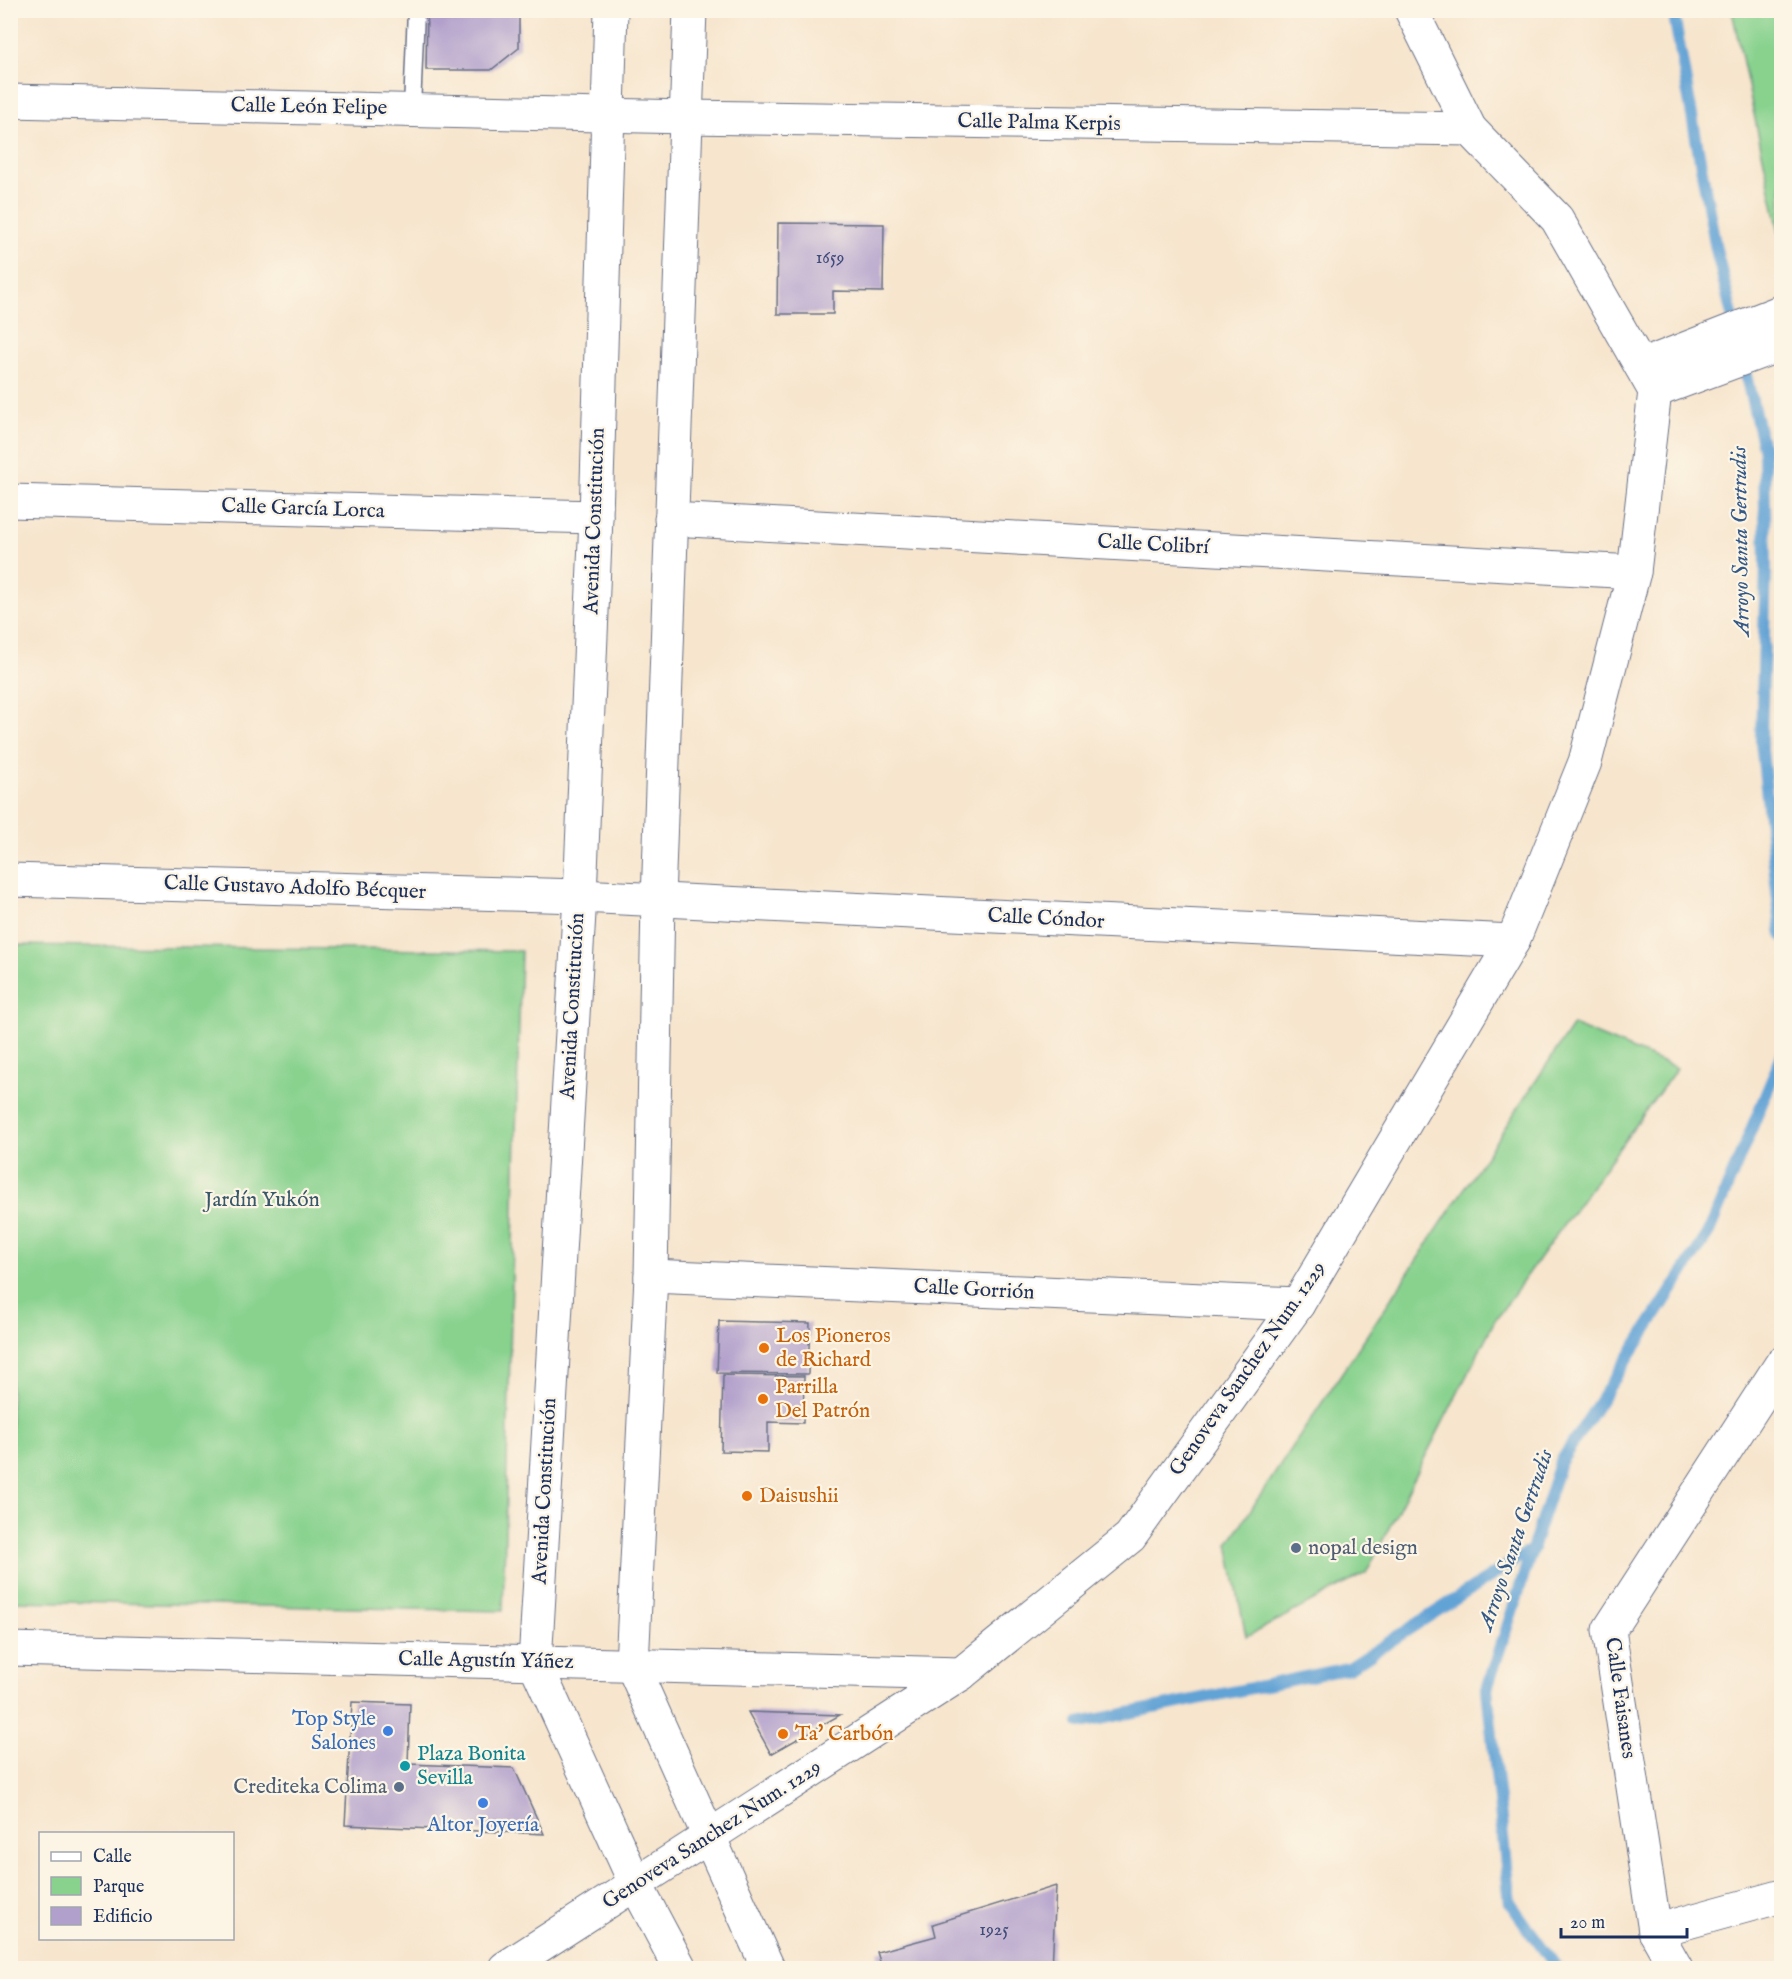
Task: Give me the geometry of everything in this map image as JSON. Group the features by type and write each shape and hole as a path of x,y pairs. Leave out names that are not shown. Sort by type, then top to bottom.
{"street":[{"name":"Avenida Constitución","path":"611,10 596,517 580,896 535,1663 636,1885 680,1968"},
{"path":"690,10 658,900 651,1276 633,1665 768,1968"},
{"path":"1411,10 1470,129 1557,219 1648,378 1712,354 1763,340 1782,311"},
{"name":"Calle León Felipe","path":"10,101 608,114"},
{"name":"Calle Palma Kerpis","path":"608,114 1470,129"},
{"name":"Genoveva Sanchez Num. 1229","path":"505,1968 961,1674 1130,1537 1298,1304 1512,941 1585,762 1635,572 1648,378"},
{"name":"Calle García Lorca","path":"10,501 596,517"},
{"name":"Calle Colibrí","path":"671,519 1635,572"},
{"name":"Calle Gustavo Adolfo Bécquer","path":"10,880 580,896"},
{"name":"Calle Cóndor","path":"580,896 1512,941"},
{"name":"Calle Gorrión","path":"651,1276 1298,1304"},
{"name":"Calle Faisanes","path":"1676,1968 1655,1931 1609,1630 1782,1363"},
{"name":"Calle Agustín Yáñez","path":"10,1649 961,1674"},
{"path":"1655,1931 1782,1896"}],"lane":[{"path":"412,110 416,10"}],"green space":[{"path":"1732,11 1781,11 1781,241"},
{"name":"Jardín Yukón","path":"11,945 521,951 503,1611 11,1601"},
{"path":"1573,1025 1677,1068 1495,1320 1366,1573 1246,1637 1228,1544"}],"building":[{"path":"427,10 519,10 519,48 491,70 426,70"},
{"path":"778,223 884,224 883,292 833,291 833,314 777,314"},
{"name":"Los Pioneros de Richard","path":"719,1321 810,1323 808,1374 717,1373"},
{"name":"Parrilla Del Patrón","path":"723,1375 804,1376 803,1423 768,1422 768,1452 721,1451"},
{"name":"Plaza Bonita Sevilla","path":"352,1702 410,1704 408,1764 514,1768 544,1834 345,1825"},
{"name":"Ta' Carbón","path":"748,1712 840,1715 771,1754"},
{"path":"1056,1886 1052,1968 882,1968 877,1952 936,1936 933,1924"}],"waterway":[{"name":"Arroyo Santa Gertrudis","path":"1673,10 1716,249 1735,327"},
{"name":"Arroyo Santa Gertrudis","path":"1742,359 1764,451 1766,565 1761,741 1782,936"},
{"name":"Arroyo Santa Gertrudis","path":"1557,1968 1510,1903 1487,1689 1560,1463 1708,1234 1782,1055"},
{"path":"1080,1723 1349,1668 1533,1549"}],"place":[{"name":"Los Pioneros de Richard","path":"764,1348"},
{"name":"Parrilla Del Patrón","path":"763,1399"},
{"name":"Daisushii","path":"747,1496"},
{"name":"nopal design","path":"1296,1548"},
{"name":"Top Style Salones","path":"388,1731"},
{"name":"Ta' Carbón","path":"783,1734"},
{"name":"Plaza Bonita Sevilla","path":"405,1766"},
{"name":"Crediteka Colima","path":"399,1787"},
{"name":"Altor Joyería","path":"483,1803"}]}
